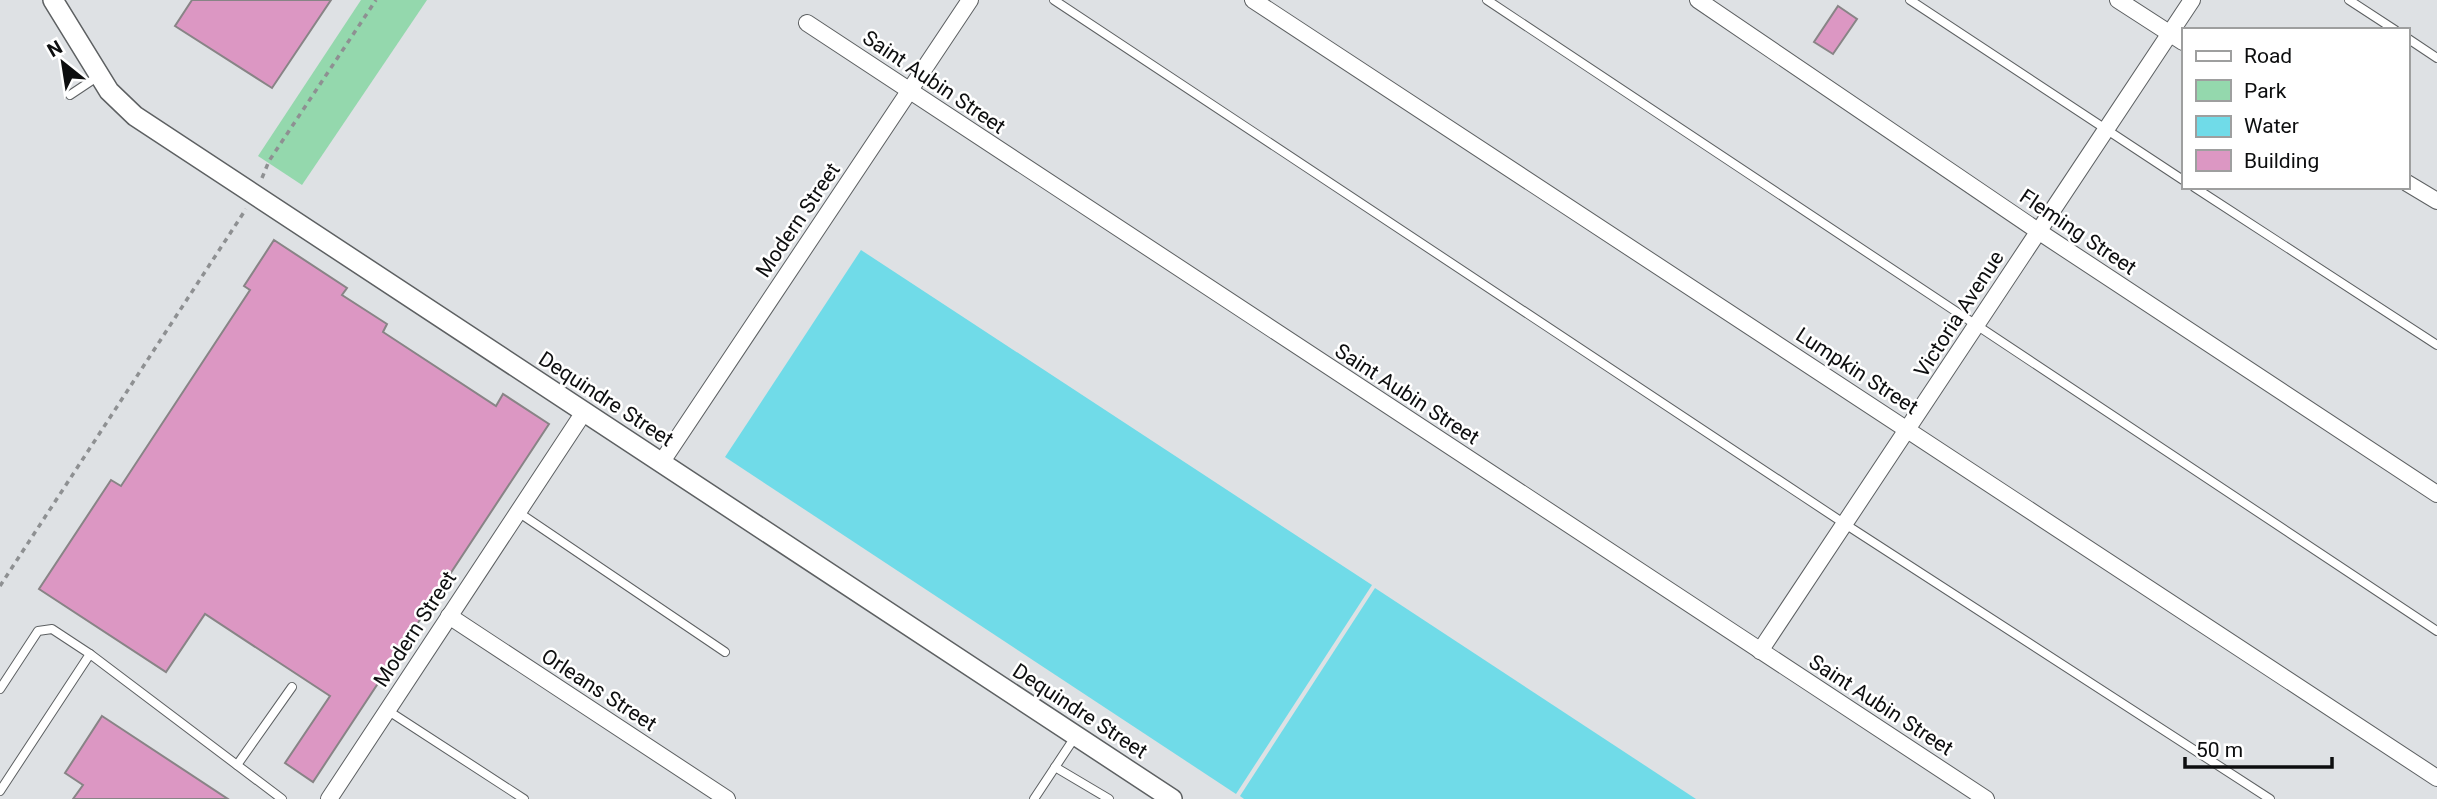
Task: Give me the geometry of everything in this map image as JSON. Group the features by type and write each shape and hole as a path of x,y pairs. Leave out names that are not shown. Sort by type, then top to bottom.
{"street":[{"name":"Dequindre Street","path":"53,0 109,91 135,116 1172,799"},
{"name":"Modern Street","path":"661,463 970,0"},
{"name":"Lumpkin Street","path":"1253,0 2437,778"},
{"name":"Fleming Street","path":"1698,0 2038,232 2437,494"},
{"path":"2118,0 2176,38"},
{"name":"Victoria Avenue","path":"1760,651 2106,130 2176,38 2192,0"},
{"name":"Saint Aubin Street","path":"807,23 1986,799"},
{"path":"2409,184 2437,201"},
{"name":"Modern Street","path":"329,799 584,412"},
{"name":"Orleans Street","path":"449,616 727,799"}],"lane":[{"path":"1054,0 1845,524 2270,799"},
{"path":"1488,0 2437,631"},
{"path":"1910,0 2182,179"},
{"path":"2349,0 2392,28"},
{"path":"2409,39 2437,58"},
{"path":"70,95 100,75"},
{"path":"2197,189 2437,345"},
{"path":"518,512 725,652"},
{"path":"0,689 38,631 52,629 90,654 282,799"},
{"path":"0,791 90,654"},
{"path":"237,765 292,687"},
{"path":"387,710 524,799"},
{"path":"1034,799 1076,736"},
{"path":"1055,768 1109,799"}],"path":[{"path":"0,586 255,195 269,161 376,0"}],"green space":[{"path":"361,0 427,0 302,185 258,156"}],"water":[{"path":"861,250 1372,585 1236,794 725,457"},
{"path":"1375,588 1696,799 1244,799 1240,796"}],"building":[{"path":"192,0 331,0 272,88 175,26"},
{"path":"1838,6 1857,19 1833,54 1814,42"},
{"path":"274,240 347,288 342,295 387,324 383,332 496,406 503,394 549,424 313,782 285,763 330,696 205,614 166,672 39,589 111,480 121,486 250,290 244,286"},
{"path":"102,716 228,799 73,799 83,785 65,773"}]}
